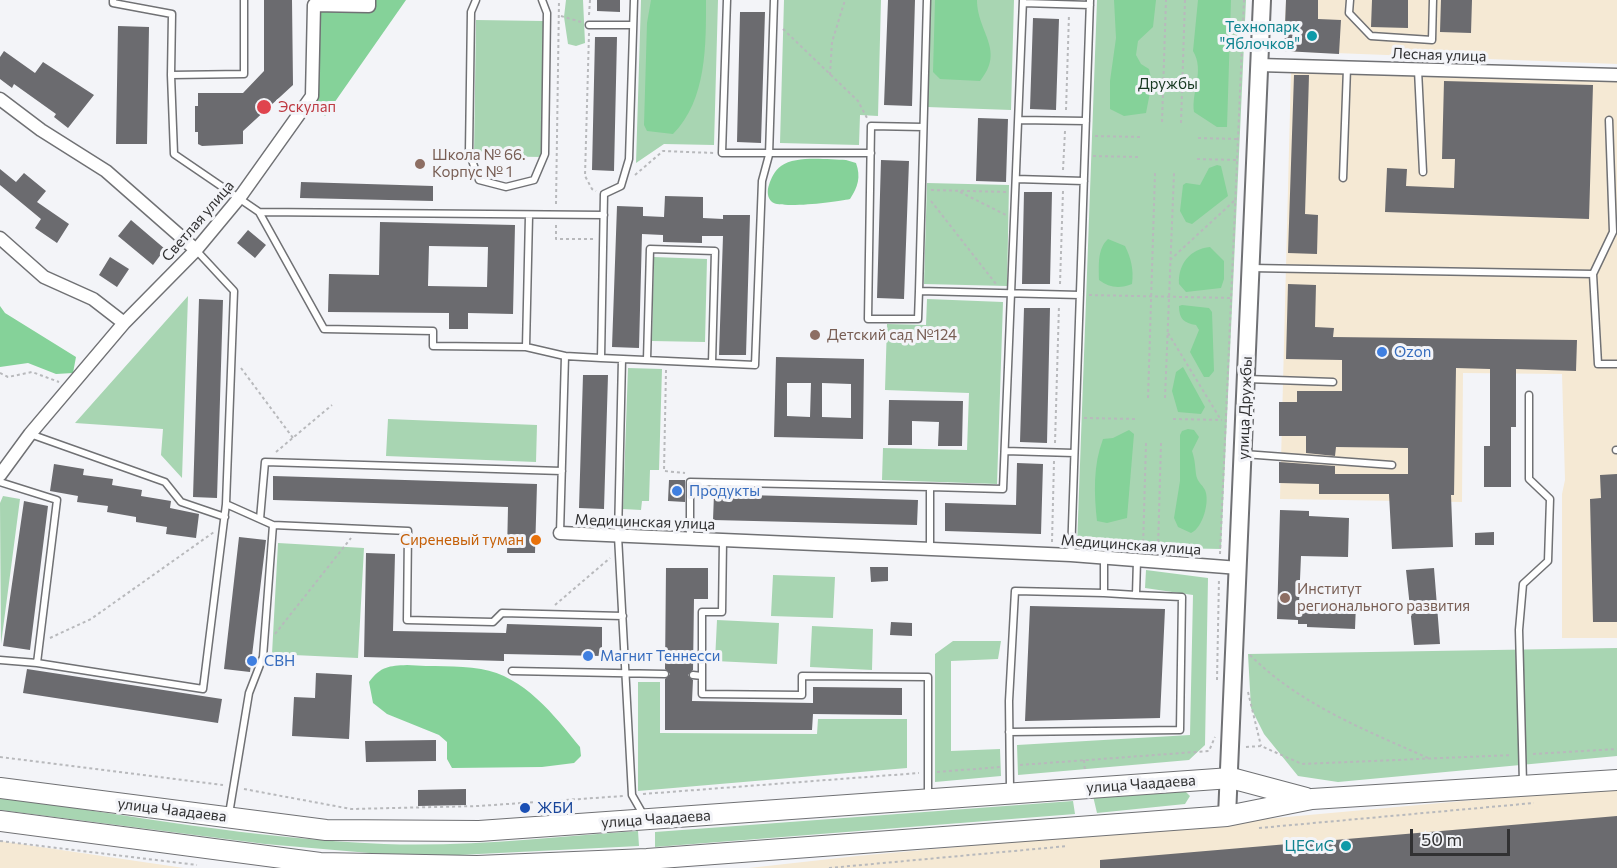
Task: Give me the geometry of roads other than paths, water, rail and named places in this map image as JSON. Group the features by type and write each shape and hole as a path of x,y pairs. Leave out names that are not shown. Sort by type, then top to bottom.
{"main road":[{"name":"улица Дружбы","path":"1227,816 1231,778 1262,0"},
{"name":"улица Чаадаева","path":"0,788 326,830 479,831 1231,778 1312,799"},
{"name":"улица Чаадаева","path":"0,821 320,863 453,867 647,859 1227,816 1312,799 1617,780"}],"street":[{"name":"Светлая улица","path":"0,476 30,434 124,323 196,250 240,197 312,96 314,2 369,6 369,0"},
{"name":"Лесная улица","path":"1259,65 1617,75"},
{"path":"0,99 41,130 106,171 196,250"},
{"path":"0,238 44,277 93,300 124,323"},
{"name":"Медицинская улица","path":"560,533 1052,554 1239,568"}],"lane":[{"path":"114,0 113,3 172,14 171,75 174,154 259,212 324,329 433,331 433,346 526,347 565,356 755,365 762,181 769,154 774,0"},
{"path":"171,75 244,74 244,0"},
{"path":"476,0 471,12 469,153 479,180 506,187 534,180 545,154 547,13 542,0"},
{"path":"601,358 604,194 621,186 630,159 634,0"},
{"path":"727,0 722,153 871,153"},
{"path":"923,127 872,126 868,319 918,320 927,0"},
{"path":"1350,0 1349,13 1371,36 1432,40 1433,0"},
{"path":"690,538 690,482 1003,489 1008,294 1016,192 1023,1 1090,3 1071,555"},
{"path":"589,25 633,25"},
{"path":"1344,178 1347,67"},
{"path":"1418,69 1423,172"},
{"path":"1018,120 1086,121"},
{"path":"1609,120 1615,232 1593,274 1598,364 1617,364"},
{"path":"1016,179 1084,181"},
{"path":"259,212 604,215"},
{"path":"526,347 529,216"},
{"path":"647,360 650,249 715,251 712,363"},
{"path":"0,660 37,663 203,689 225,517 234,291 196,250"},
{"path":"1251,268 1593,274"},
{"path":"919,291 1080,295"},
{"name":"Медицинская улица","path":"560,533 565,356"},
{"path":"622,359 618,536 632,795 646,820"},
{"path":"1246,379 1333,382"},
{"path":"1523,786 1519,630 1523,584 1548,561 1551,499 1529,479 1529,395"},
{"path":"30,434 165,482 181,502 225,517"},
{"path":"1005,451 1074,453"},
{"path":"1243,454 1392,465"},
{"path":"260,519 265,462 562,471"},
{"path":"0,482 57,500 37,663"},
{"path":"930,486 930,549"},
{"path":"226,504 273,525 408,531 407,620 493,622 502,613 623,616"},
{"path":"228,817 236,787 249,693 264,648 273,525"},
{"path":"723,540 722,612 702,612 702,694 802,695 802,676 928,677 928,799"},
{"path":"1104,557 1104,593"},
{"path":"1136,595 1140,560"},
{"path":"1009,732 1180,729 1182,597 1016,591 1009,732 1010,793"},
{"path":"512,671 665,674"},
{"path":"693,675 702,676"}],"place":[{"name":"Технопарк \"Яблочков\"","path":"1312,36"},
{"name":"Эскулап","path":"264,107"},
{"name":"Школа № 66. Корпус № 1","path":"420,164"},
{"name":"Детский сад №124","path":"815,335"},
{"name":"Ozon","path":"1382,352"},
{"name":"Продукты","path":"677,491"},
{"name":"Сиреневый туман","path":"536,540"},
{"name":"Институт регионального развития","path":"1285,598"},
{"name":"Магнит Теннесси","path":"588,656"},
{"name":"СВН","path":"252,661"},
{"name":"ЖБИ","path":"525,808"},
{"name":"ЦЕСиС","path":"1346,846"}],"park label":[{"name":"Дружбы","path":"1168,84"}]}
